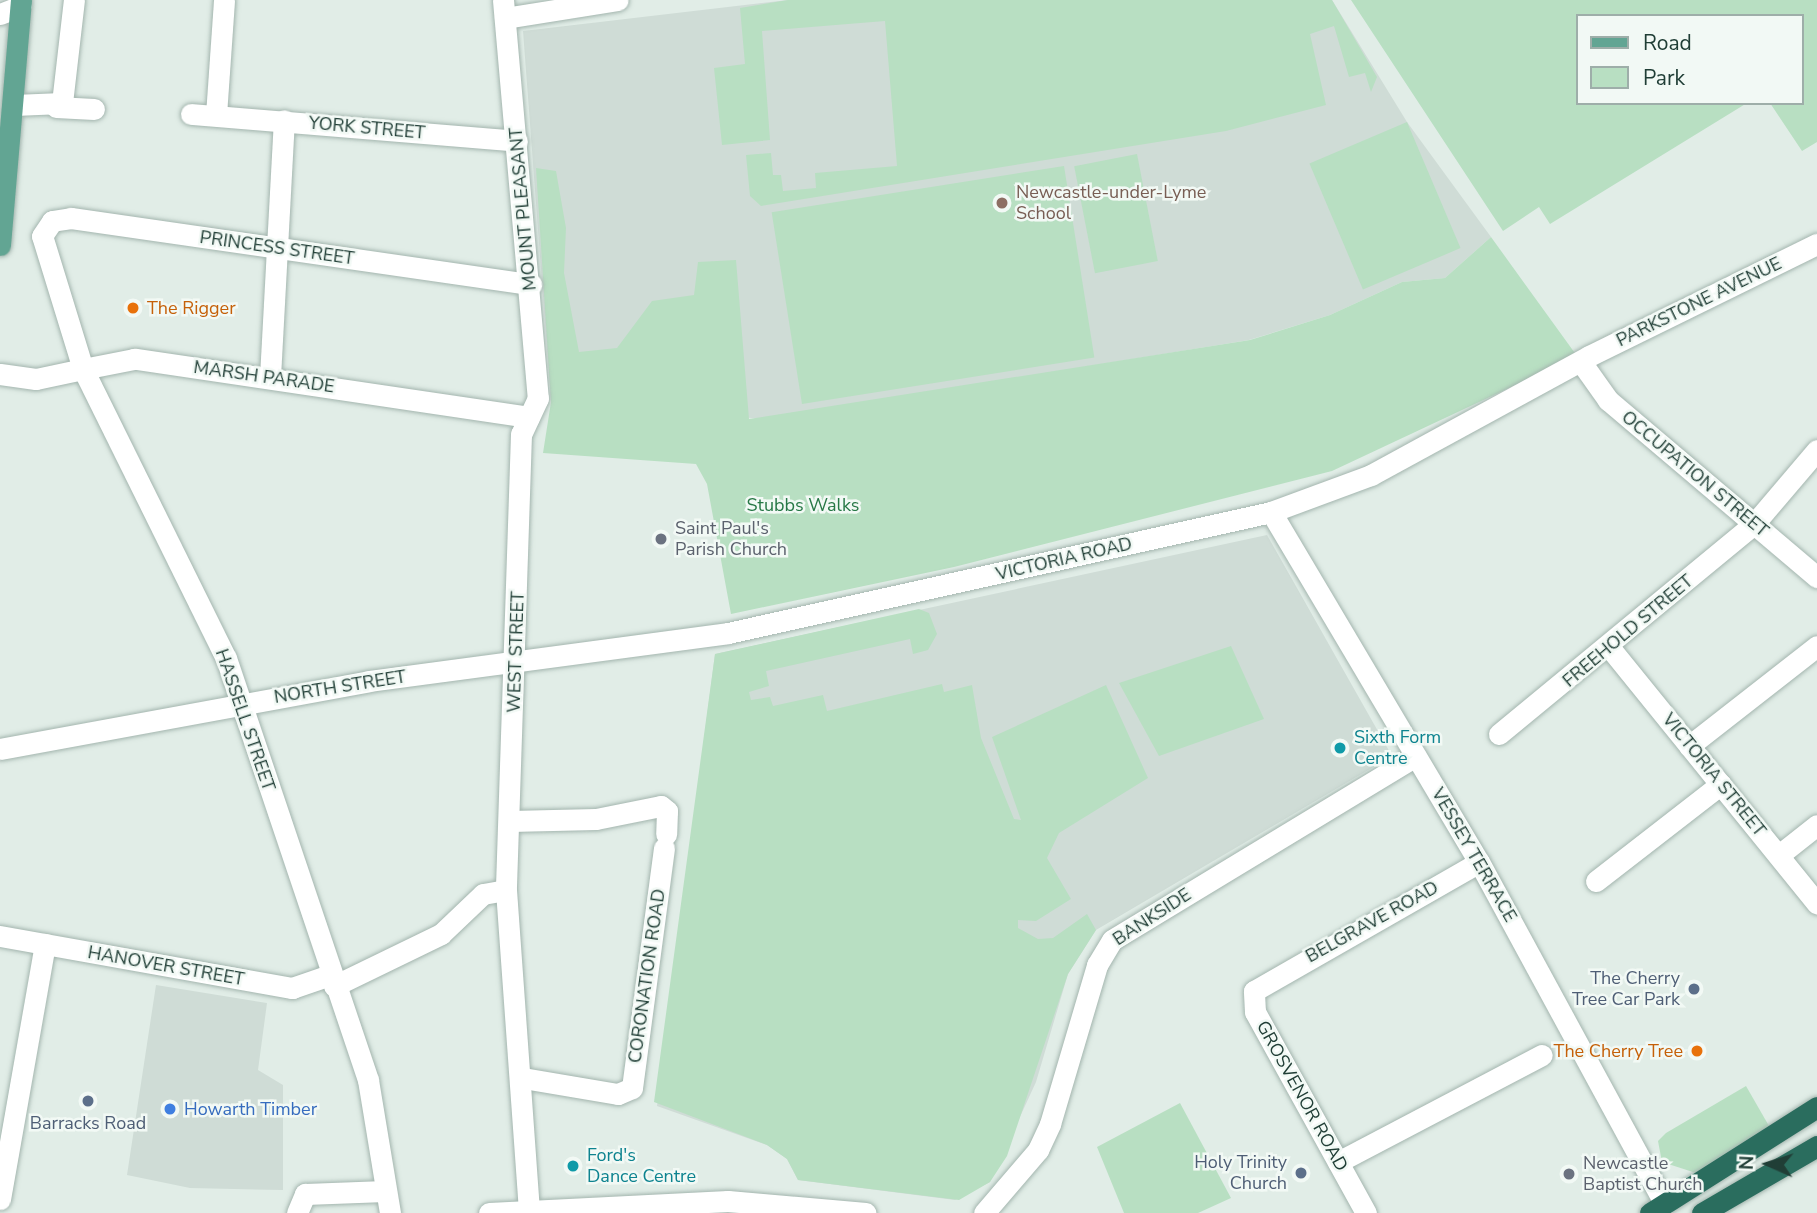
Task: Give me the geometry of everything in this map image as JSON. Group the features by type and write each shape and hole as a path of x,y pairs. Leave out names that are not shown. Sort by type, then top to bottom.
{"highway":[{"path":"1658,1209 1817,1107"},
{"path":"1703,1213 1817,1146"}],"main road":[{"path":"0,245 21,3"}],"street":[{"path":"56,107 67,93 74,0"},
{"path":"216,114 224,0"},
{"path":"504,9 618,0"},
{"path":"0,14 21,3"},
{"name":"MOUNT PLEASANT","path":"504,9 531,284 538,398 529,417"},
{"path":"14,105 94,109"},
{"name":"YORK STREET","path":"191,114 517,141"},
{"path":"270,377 285,120"},
{"name":"PRINCESS STREET","path":"43,246 45,228 60,218 531,284"},
{"name":"PARKSTONE AVENUE","path":"1581,362 1817,244"},
{"name":"HASSELL STREET","path":"43,246 83,369 226,658 332,981 368,1080 390,1213"},
{"name":"MARSH PARADE","path":"0,374 36,379 134,359 529,417"},
{"name":"VICTORIA ROAD","path":"516,663 729,634 1271,512 1371,475 1581,362"},
{"name":"OCCUPATION STREET","path":"1581,362 1608,400 1817,577"},
{"name":"WEST STREET","path":"529,417 521,434 516,663 506,890 523,1078 529,1209"},
{"name":"FREEHOLD STREET","path":"1499,734 1610,648 1754,524 1817,450"},
{"name":"VESSEY TERRACE","path":"1271,512 1479,862 1658,1209"},
{"path":"1689,746 1817,646"},
{"name":"VICTORIA STREET","path":"1610,648 1817,904"},
{"name":"NORTH STREET","path":"0,749 241,702 516,663"},
{"name":"BANKSIDE","path":"984,1213 1046,1133 1097,965 1112,940 1420,763"},
{"path":"1596,881 1721,785"},
{"name":"CORONATION ROAD","path":"510,821 596,819 661,806 667,811 632,1088 618,1094 523,1078"},
{"path":"1779,855 1817,825"},
{"name":"BELGRAVE ROAD","path":"1251,986 1479,862"},
{"path":"332,981 360,973 440,934 483,894 506,890"},
{"name":"HANOVER STREET","path":"0,936 292,988 332,981"},
{"path":"0,1199 45,944"},
{"name":"GROSVENOR ROAD","path":"1251,986 1255,1012 1366,1213"},
{"path":"1338,1162 1542,1055"},
{"path":"298,1206 385,1191"},
{"path":"489,1213 728,1201 865,1213"}],"shaded area":[{"name":"Newcastle-under-Lyme School","path":"788,0 1332,0 1407,122 1491,237 1445,278 1402,282 1330,315 1249,340 764,419 551,402 523,31"},
{"path":"1267,535 1392,756 1096,930 1068,974 1036,1082 990,1182 955,1200 798,1180 787,1159 767,1145 657,1106 715,654"},
{"path":"156,985 267,1003 258,1070 283,1085 283,1190 190,1188 127,1175"}],"green space":[{"path":"788,0 1332,0 1377,77 1371,92 1365,73 1349,77 1334,26 1310,34 1326,105 1226,131 761,206 750,196 746,155 771,153 773,175 781,175 783,191 816,188 815,173 897,166 885,21 762,31 770,140 722,145 714,68 745,64 740,8"},
{"path":"1351,0 1817,0 1817,142 1802,151 1771,105 1803,105 1803,14 1576,14 1576,105 1744,105 1550,224 1539,207 1503,231"},
{"path":"1407,122 1461,248 1363,290 1309,163"},
{"path":"1137,154 1158,261 1095,273 1074,166"},
{"path":"1064,166 1094,358 802,404 772,212"},
{"name":"Stubbs Walks","path":"536,168 556,171 566,228 564,273 579,352 617,348 652,301 694,295 698,262 736,260 749,419 1250,340 1330,315 1402,282 1445,278 1491,237 1577,356 1332,471 954,567 731,614 707,484 696,464 543,453 551,402"},
{"path":"919,609 929,613 937,634 928,650 913,654 910,639 766,671 769,686 749,692 751,700 770,697 773,706 823,695 827,711 942,684 944,692 972,685 981,738 1014,819 1021,820 992,737 1106,685 1148,778 1059,833 1047,858 1071,899 1036,921 1018,920 1018,928 1038,939 1053,938 1087,914 1096,930 1068,974 1007,1156 990,1182 959,1200 798,1180 787,1159 767,1145 654,1102 715,654"},
{"path":"1231,646 1264,719 1159,756 1119,683"},
{"path":"1746,1086 1769,1126 1696,1173 1662,1162 1658,1141 1666,1133"},
{"path":"1180,1103 1231,1198 1198,1213 1124,1213 1097,1147"}],"place":[{"name":"Newcastle-under-Lyme School","path":"1002,203"},
{"name":"The Rigger","path":"133,308"},
{"name":"Saint Paul's Parish Church","path":"661,539"},
{"name":"Sixth Form Centre","path":"1340,748"},
{"name":"The Cherry Tree Car Park","path":"1694,989"},
{"name":"The Cherry Tree","path":"1697,1051"},
{"name":"Barracks Road","path":"88,1101"},
{"name":"Howarth Timber","path":"170,1109"},
{"name":"Ford's Dance Centre","path":"573,1166"},
{"name":"Holy Trinity Church","path":"1301,1173"},
{"name":"Newcastle Baptist Church","path":"1569,1174"}]}
